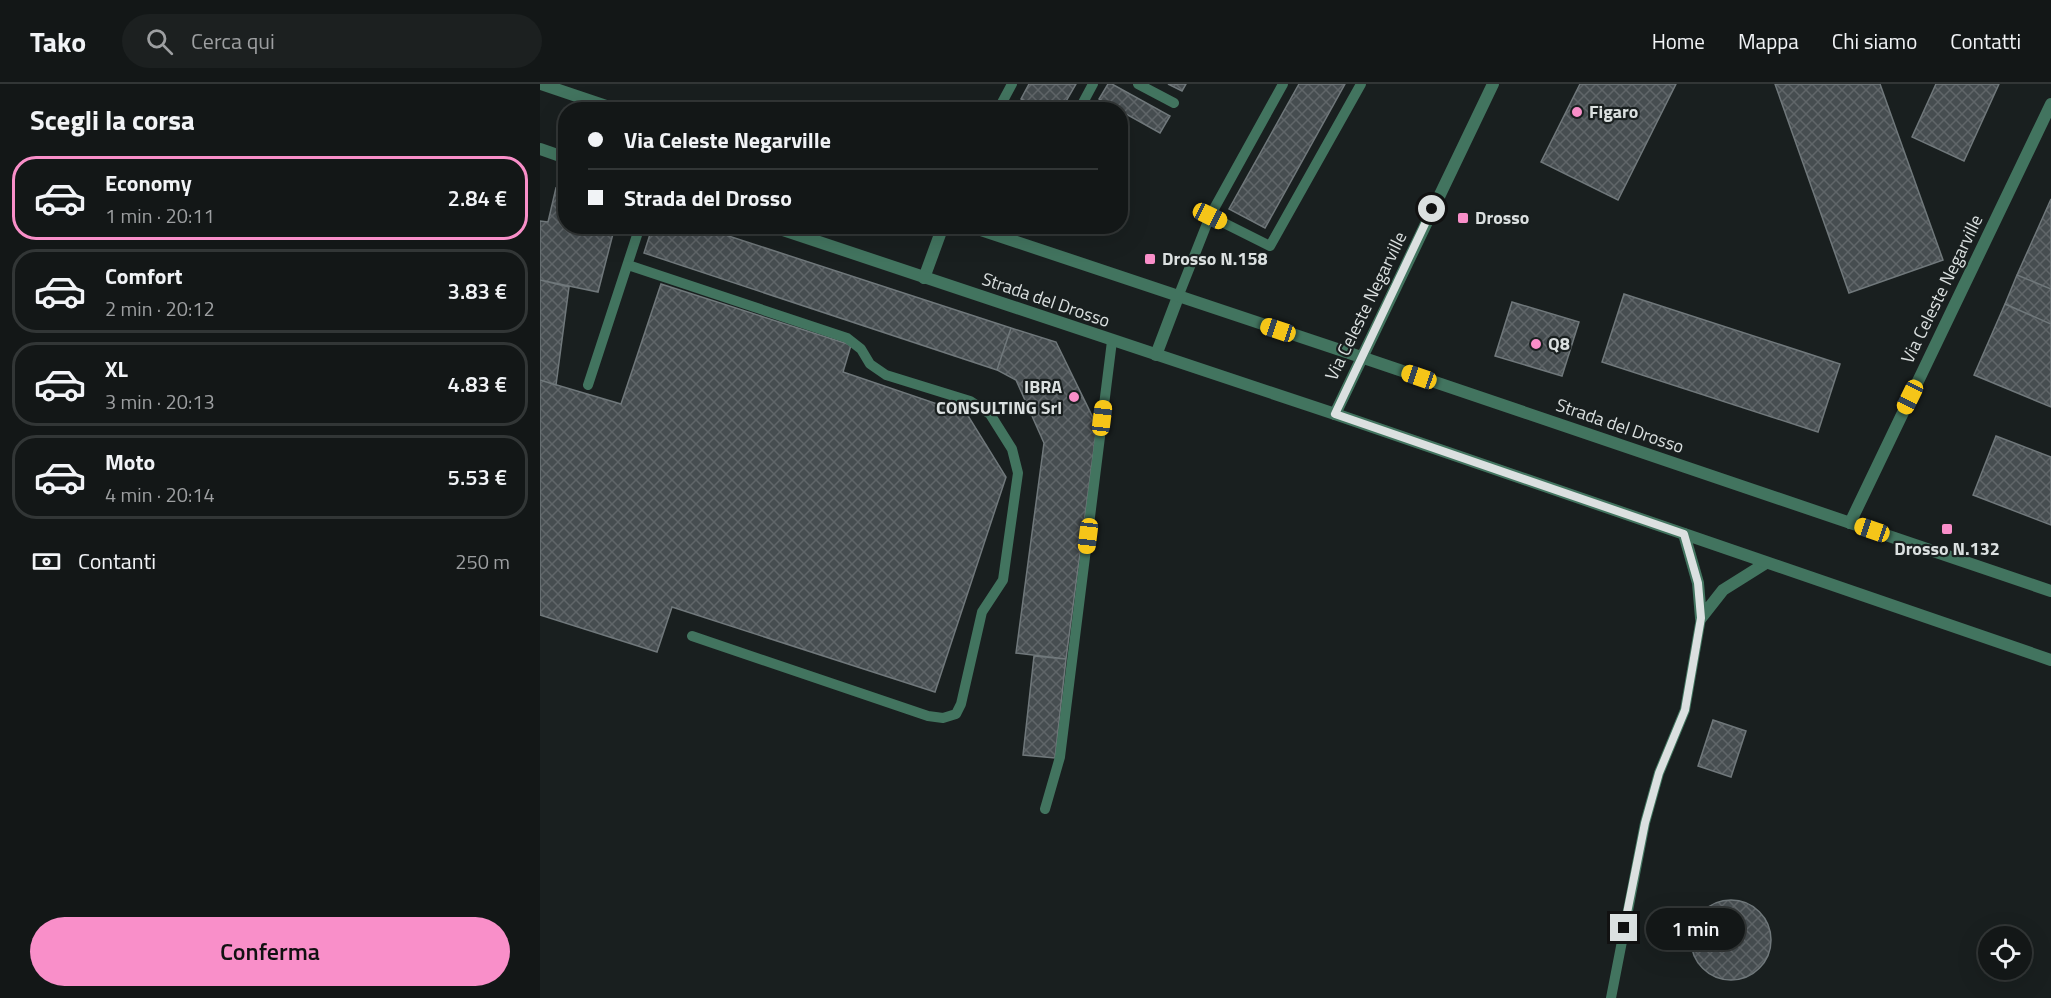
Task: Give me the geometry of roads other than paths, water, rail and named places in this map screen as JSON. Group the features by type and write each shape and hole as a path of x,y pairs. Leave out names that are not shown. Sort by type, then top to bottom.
{"street":[{"path":"541,84 594,102"},
{"name":"Via Celeste Negarville","path":"1335,414 1493,84"},
{"name":"Via Celeste Negarville","path":"1850,523 2051,104"},
{"path":"540,149 558,155"},
{"name":"Strada del Drosso","path":"795,234 1335,414 2051,660"},
{"path":"924,278 940,234"},
{"name":"Strada del Drosso","path":"993,234 2051,591"},
{"path":"1156,355 1178,297"},
{"path":"1684,534 1698,583 1701,618"},
{"path":"1701,618 1723,590 1766,563"}],"lane":[{"path":"1003,102 1012,84"},
{"path":"1084,102 1094,84"},
{"path":"1138,84 1174,102"},
{"path":"1178,297 1210,216 1284,84"},
{"path":"1210,216 1270,246 1361,84"},
{"path":"588,385 638,234"},
{"path":"628,265 847,338 861,349 870,364 886,375 970,401 990,414 1012,449 1018,473 1003,580 982,612 961,704 956,714 943,718 928,716 692,636"},
{"path":"1045,809 1060,758 1112,341"},
{"path":"1611,998 1645,823 1659,773 1685,710 1701,618"}],"place":[{"name":"Figaro","path":"1577,112"},
{"name":"Drosso","path":"1463,218"},
{"name":"Drosso N.158","path":"1150,259"},
{"name":"Q8","path":"1536,344"},
{"name":"IBRA CONSULTING Srl","path":"1074,397"},
{"name":"Drosso N.132","path":"1947,529"}]}
